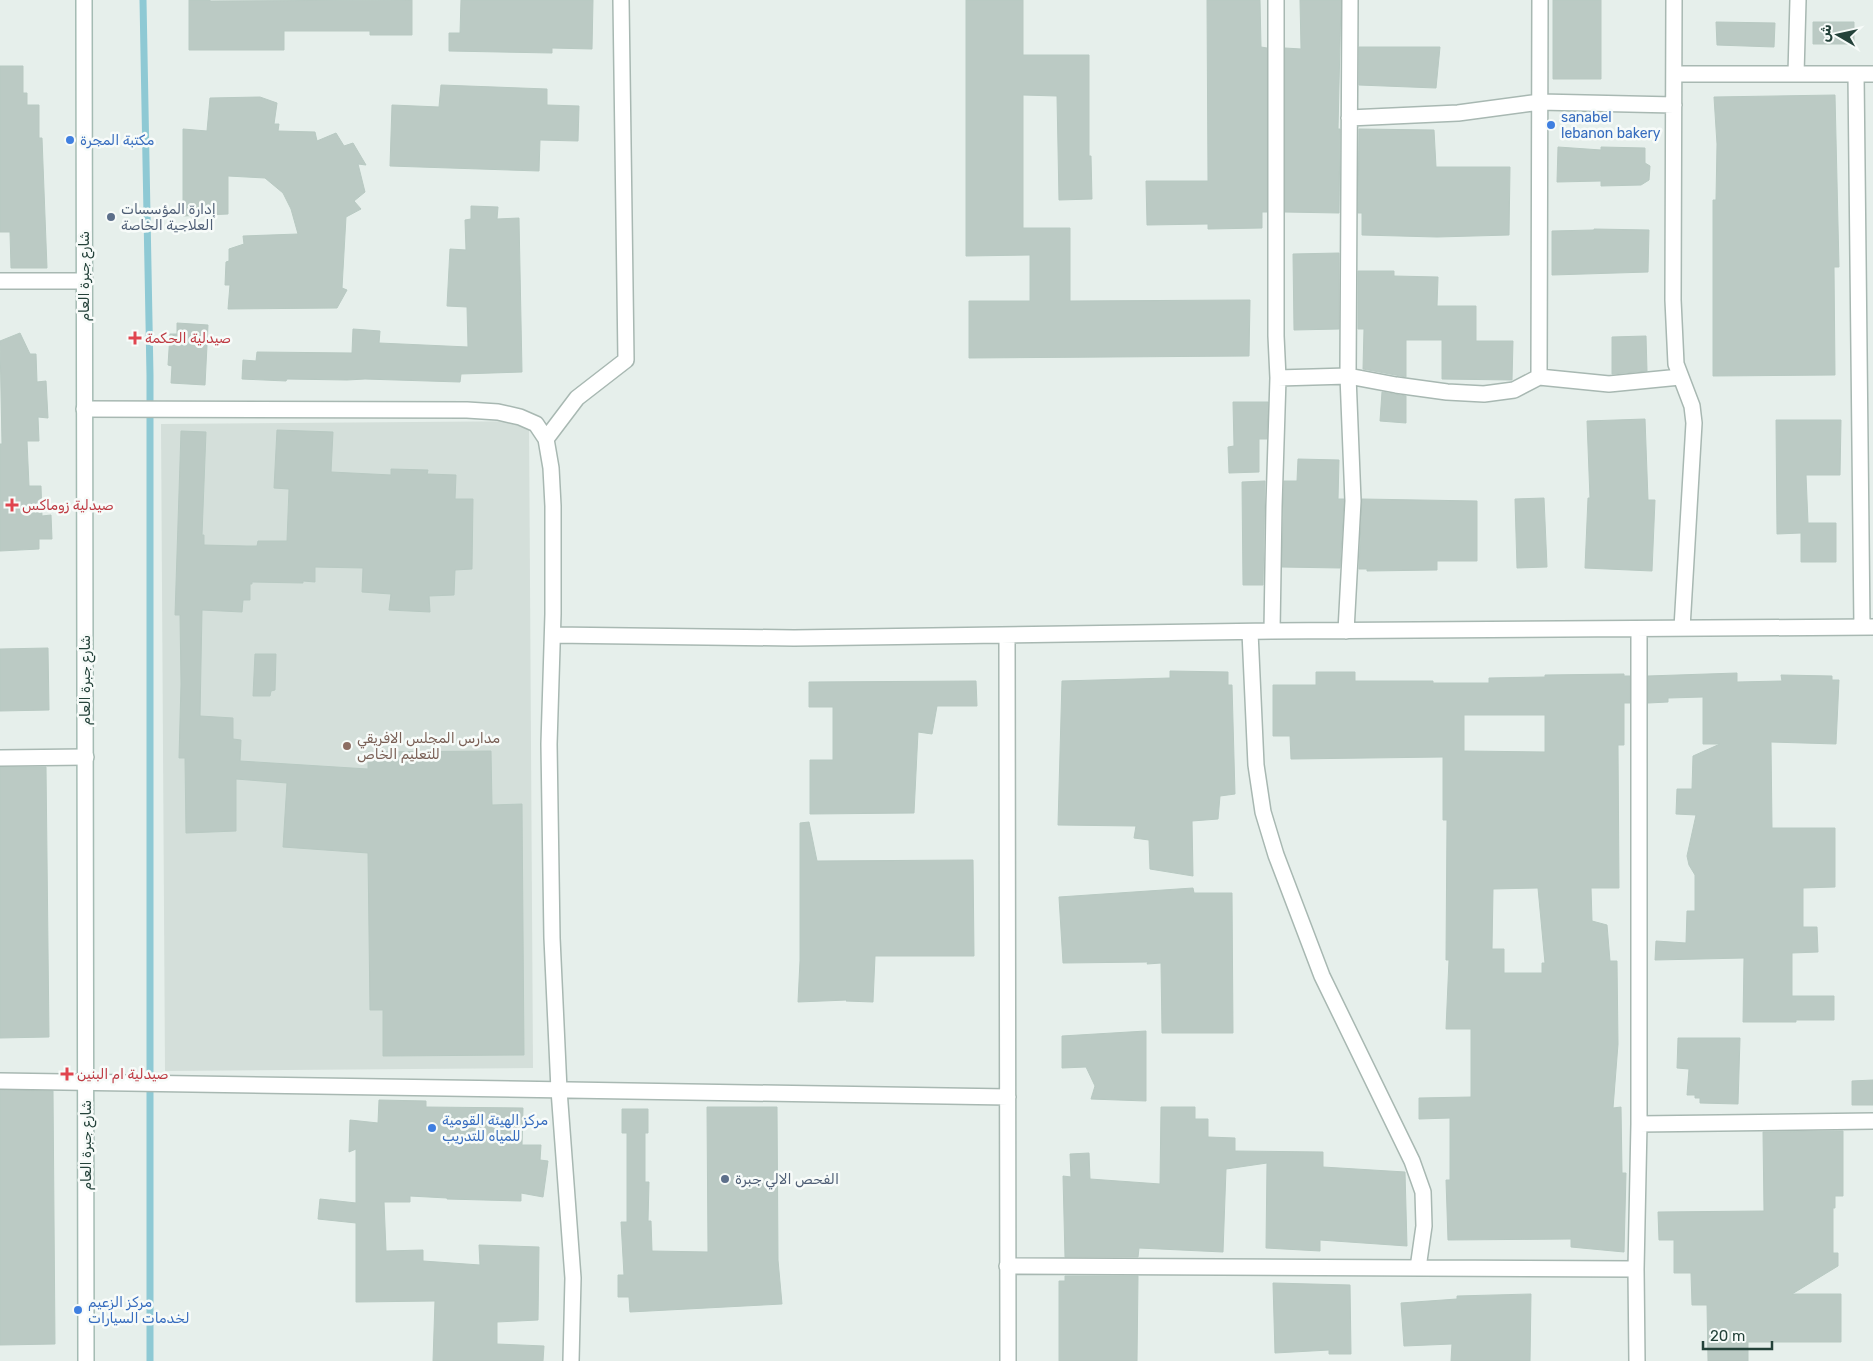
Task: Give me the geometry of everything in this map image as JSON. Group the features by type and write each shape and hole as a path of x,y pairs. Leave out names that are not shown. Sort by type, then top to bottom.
{"street":[{"name":"شارع جبرة العام","path":"84,0 86,1361"},
{"path":"546,439 578,398 626,360 621,0"},
{"path":"1272,631 1278,378 1276,336 1276,0"},
{"path":"1346,631 1353,501 1348,376 1350,0"},
{"path":"1539,377 1540,0"},
{"path":"1674,0 1673,300 1676,364 1692,406 1694,423 1682,628"},
{"path":"1796,74 1798,0"},
{"path":"1674,74 1873,74"},
{"path":"553,635 794,638 1272,631 1867,627 1856,74"},
{"path":"1349,118 1458,113 1540,102 1674,105"},
{"path":"0,281 85,282"},
{"path":"1278,378 1348,376 1448,392 1484,394 1514,390 1539,377 1609,384 1680,378"},
{"path":"84,409 475,411 520,417 536,424 546,439 551,468 553,506 553,635 549,761 552,938 558,1090 573,1278 571,1361"},
{"path":"1637,1361 1636,1270 1639,1124 1638,629"},
{"path":"1250,632 1256,765 1263,812 1276,855 1322,976 1412,1161 1423,1192 1424,1226 1418,1268"},
{"path":"1008,635 1008,1361"},
{"path":"0,758 86,756"},
{"path":"0,1081 1008,1097"},
{"path":"1639,1124 1873,1121"},
{"path":"1008,1266 1636,1270"}],"shaded area":[{"name":"مدارس المجلس الافريقي للتعليم الخاص","path":"529,421 533,1068 165,1071 161,424"}],"building":[{"path":"189,0 412,0 412,35 370,35 370,31 284,31 284,50 189,50"},
{"path":"461,0 593,0 592,49 552,48 552,53 449,51 449,33 460,33"},
{"path":"966,0 1023,0 1023,55 1089,55 1089,156 1091,156 1092,199 1059,200 1057,96 1023,95 1023,228 1070,228 1070,301 1250,300 1249,356 969,358 969,301 1030,301 1030,255 966,256"},
{"path":"1207,0 1260,0 1261,47 1267,48 1267,212 1262,212 1262,228 1208,229 1208,224 1147,225 1146,181 1208,181"},
{"path":"1300,0 1341,0 1338,129 1340,129 1339,213 1285,212 1285,48 1301,49"},
{"path":"1553,0 1601,0 1601,79 1553,79"},
{"path":"1716,22 1775,23 1774,47 1717,45"},
{"path":"1813,22 1854,22 1854,44 1813,44"},
{"path":"1359,47 1440,47 1436,88 1359,85"},
{"path":"0,66 23,66 23,93 27,93 27,105 39,105 39,138 42,138 47,268 11,268 10,232 0,232"},
{"path":"441,85 547,89 547,105 579,106 578,141 540,140 539,171 390,166 392,105 439,107"},
{"path":"1835,95 1839,267 1834,267 1835,375 1713,376 1713,200 1716,200 1717,144 1714,97"},
{"path":"260,97 277,103 274,124 279,124 278,131 315,132 317,141 336,133 344,146 353,143 366,165 358,164 365,192 354,201 361,209 346,217 342,288 347,290 337,308 228,309 230,285 225,285 226,262 229,261 229,249 244,244 243,236 298,234 291,209 283,193 265,178 228,176 228,214 183,216 183,129 207,131 210,98"},
{"path":"1359,129 1434,130 1436,167 1510,167 1509,235 1437,237 1362,235 1362,213 1358,213"},
{"path":"1558,147 1601,150 1601,147 1645,148 1645,163 1650,166 1649,180 1641,185 1601,186 1601,181 1557,182"},
{"path":"471,206 498,207 497,219 519,218 522,372 461,374 460,382 365,379 287,379 286,381 242,379 243,360 256,361 257,352 352,353 353,329 380,331 379,343 468,347 467,307 447,306 450,249 466,250 465,220 471,219"},
{"path":"1594,229 1649,230 1648,272 1552,275 1552,231"},
{"path":"1339,253 1339,329 1294,330 1293,254"},
{"path":"1358,271 1394,271 1394,276 1438,277 1437,306 1476,306 1476,341 1513,341 1512,380 1442,379 1442,340 1406,340 1406,377 1363,369 1364,329 1358,329"},
{"path":"177,323 208,325 205,385 171,383 172,366 168,365 170,334 177,334"},
{"path":"20,333 30,354 36,354 37,382 46,381 48,418 38,417 39,441 27,441 29,486 41,486 42,516 51,515 52,539 39,539 39,549 0,551 0,444 2,444 0,341"},
{"path":"1646,336 1647,371 1612,374 1612,337"},
{"path":"1382,392 1406,396 1406,423 1380,421"},
{"path":"1233,402 1268,402 1267,439 1259,439 1259,472 1229,473 1228,447 1234,446"},
{"path":"1645,419 1648,500 1655,500 1652,571 1585,568 1588,498 1590,498 1587,421"},
{"path":"1776,420 1841,420 1840,475 1806,475 1808,523 1836,523 1836,562 1801,562 1801,533 1777,534"},
{"path":"277,430 333,432 331,472 391,475 391,469 428,470 427,474 456,475 455,499 473,499 472,569 455,570 454,595 429,596 430,612 389,610 391,594 362,592 363,568 315,567 315,582 252,582 250,584 250,600 243,600 242,612 202,610 200,716 233,718 233,739 241,740 240,761 368,769 368,752 491,751 492,805 522,804 524,1055 383,1056 383,1010 370,1010 368,853 283,847 287,783 236,779 236,831 186,833 185,758 179,758 180,615 175,615 181,431 206,432 202,535 204,535 204,545 257,546 258,541 287,541 289,489 274,488"},
{"path":"1298,459 1339,460 1338,499 1344,499 1340,568 1282,567 1284,481 1297,481"},
{"path":"1265,481 1263,585 1243,585 1242,482"},
{"path":"1544,498 1547,567 1517,568 1515,499"},
{"path":"1362,499 1477,501 1477,561 1437,561 1437,570 1367,571 1367,569 1359,569"},
{"path":"48,648 49,710 0,711 0,649"},
{"path":"255,654 276,654 275,690 271,691 270,696 253,696"},
{"path":"1170,671 1228,672 1228,685 1232,685 1235,794 1220,796 1218,819 1192,821 1193,876 1150,869 1149,840 1134,838 1136,826 1058,825 1062,681 1170,678"},
{"path":"1316,672 1355,672 1355,681 1433,681 1433,683 1489,683 1489,678 1545,677 1545,675 1624,674 1624,676 1630,676 1630,703 1624,703 1624,745 1618,745 1619,888 1591,888 1592,921 1607,925 1610,961 1617,961 1618,1044 1613,1108 1621,1107 1622,1173 1626,1173 1624,1252 1571,1247 1571,1239 1448,1240 1446,1180 1450,1180 1450,1118 1419,1119 1419,1098 1471,1097 1471,1029 1446,1029 1449,960 1446,960 1447,820 1443,820 1443,757 1291,759 1290,736 1273,736 1273,685 1316,685","holes":["1464,715 1545,715 1545,752 1464,751","1538,888 1545,963 1542,963 1542,973 1504,973 1504,949 1492,949 1493,889"]},
{"path":"1737,673 1737,682 1782,681 1781,675 1832,676 1832,680 1839,680 1836,744 1771,742 1772,828 1835,828 1835,887 1803,888 1803,927 1817,927 1818,952 1792,953 1792,996 1834,996 1834,1020 1743,1022 1744,958 1655,960 1656,941 1686,943 1687,911 1695,911 1695,875 1689,865 1687,856 1696,815 1676,814 1677,789 1692,789 1693,756 1720,744 1703,744 1703,697 1668,698 1668,702 1648,703 1648,676"},
{"path":"976,681 977,706 937,706 932,734 918,732 914,813 810,814 810,760 833,760 833,707 809,707 809,682"},
{"path":"0,767 46,767 49,1037 0,1038"},
{"path":"809,822 817,861 973,860 974,956 875,956 873,1002 847,1000 798,1002 800,961 800,823"},
{"path":"1193,888 1194,893 1232,893 1233,1033 1162,1033 1161,963 1063,963 1059,897"},
{"path":"1146,1031 1146,1101 1091,1099 1095,1086 1086,1067 1062,1068 1062,1036"},
{"path":"1678,1038 1740,1038 1738,1104 1700,1103 1700,1098 1695,1098 1695,1095 1687,1095 1689,1069 1677,1068"},
{"path":"1873,1080 1873,1105 1852,1105 1852,1081"},
{"path":"0,1090 53,1091 55,1344 0,1345"},
{"path":"379,1100 426,1101 426,1107 523,1108 522,1145 541,1145 540,1160 548,1161 543,1197 521,1193 521,1201 410,1196 410,1202 384,1202 386,1251 423,1250 423,1261 480,1265 479,1245 539,1247 538,1320 497,1322 497,1344 544,1346 543,1361 433,1361 435,1301 356,1302 356,1223 318,1219 320,1199 356,1203 356,1149 349,1152 350,1120 378,1123"},
{"path":"707,1107 777,1107 778,1260 782,1304 630,1312 629,1297 618,1297 618,1275 624,1275 621,1222 627,1222 627,1133 622,1133 622,1109 648,1109 648,1133 645,1133 645,1182 649,1182 648,1221 651,1221 652,1251 708,1252"},
{"path":"1161,1107 1195,1107 1195,1119 1208,1119 1208,1137 1235,1138 1235,1151 1323,1152 1323,1167 1405,1172 1407,1246 1320,1240 1320,1251 1266,1248 1267,1163 1226,1169 1223,1252 1139,1248 1138,1257 1065,1257 1063,1176 1071,1177 1070,1154 1089,1153 1090,1179 1160,1184"},
{"path":"1843,1131 1843,1196 1835,1196 1835,1208 1833,1208 1833,1253 1838,1253 1838,1266 1792,1294 1841,1294 1841,1342 1748,1342 1748,1361 1708,1361 1707,1305 1692,1305 1691,1273 1674,1273 1674,1240 1659,1240 1658,1212 1764,1211 1763,1132"},
{"path":"1065,1276 1138,1276 1137,1361 1059,1361 1059,1281 1065,1281"},
{"path":"1273,1283 1350,1285 1351,1354 1329,1354 1329,1350 1275,1353"},
{"path":"1531,1294 1530,1361 1451,1361 1452,1344 1404,1346 1401,1303 1457,1299 1457,1296"}],"waterway":[{"path":"143,0 150,375 150,1361"}],"place":[{"name":"sanabel lebanon bakery","path":"1551,125"},
{"name":"مكتبة المجرة","path":"70,140"},
{"name":"إدارة المؤسسات العلاجية الخاصة","path":"111,217"},
{"name":"صيدلية الحكمة","path":"135,338"},
{"name":"صيدلية زوماكس","path":"12,505"},
{"name":"مدارس المجلس الافريقي للتعليم الخاص","path":"347,746"},
{"name":"صيدلية ام البنين","path":"67,1074"},
{"name":"مركز الهيئة القومية للمياه للتدريب","path":"432,1128"},
{"name":"الفحص الالي جبرة","path":"725,1179"},
{"name":"مركز الزعيم لخدمات السيارات","path":"78,1310"}]}
